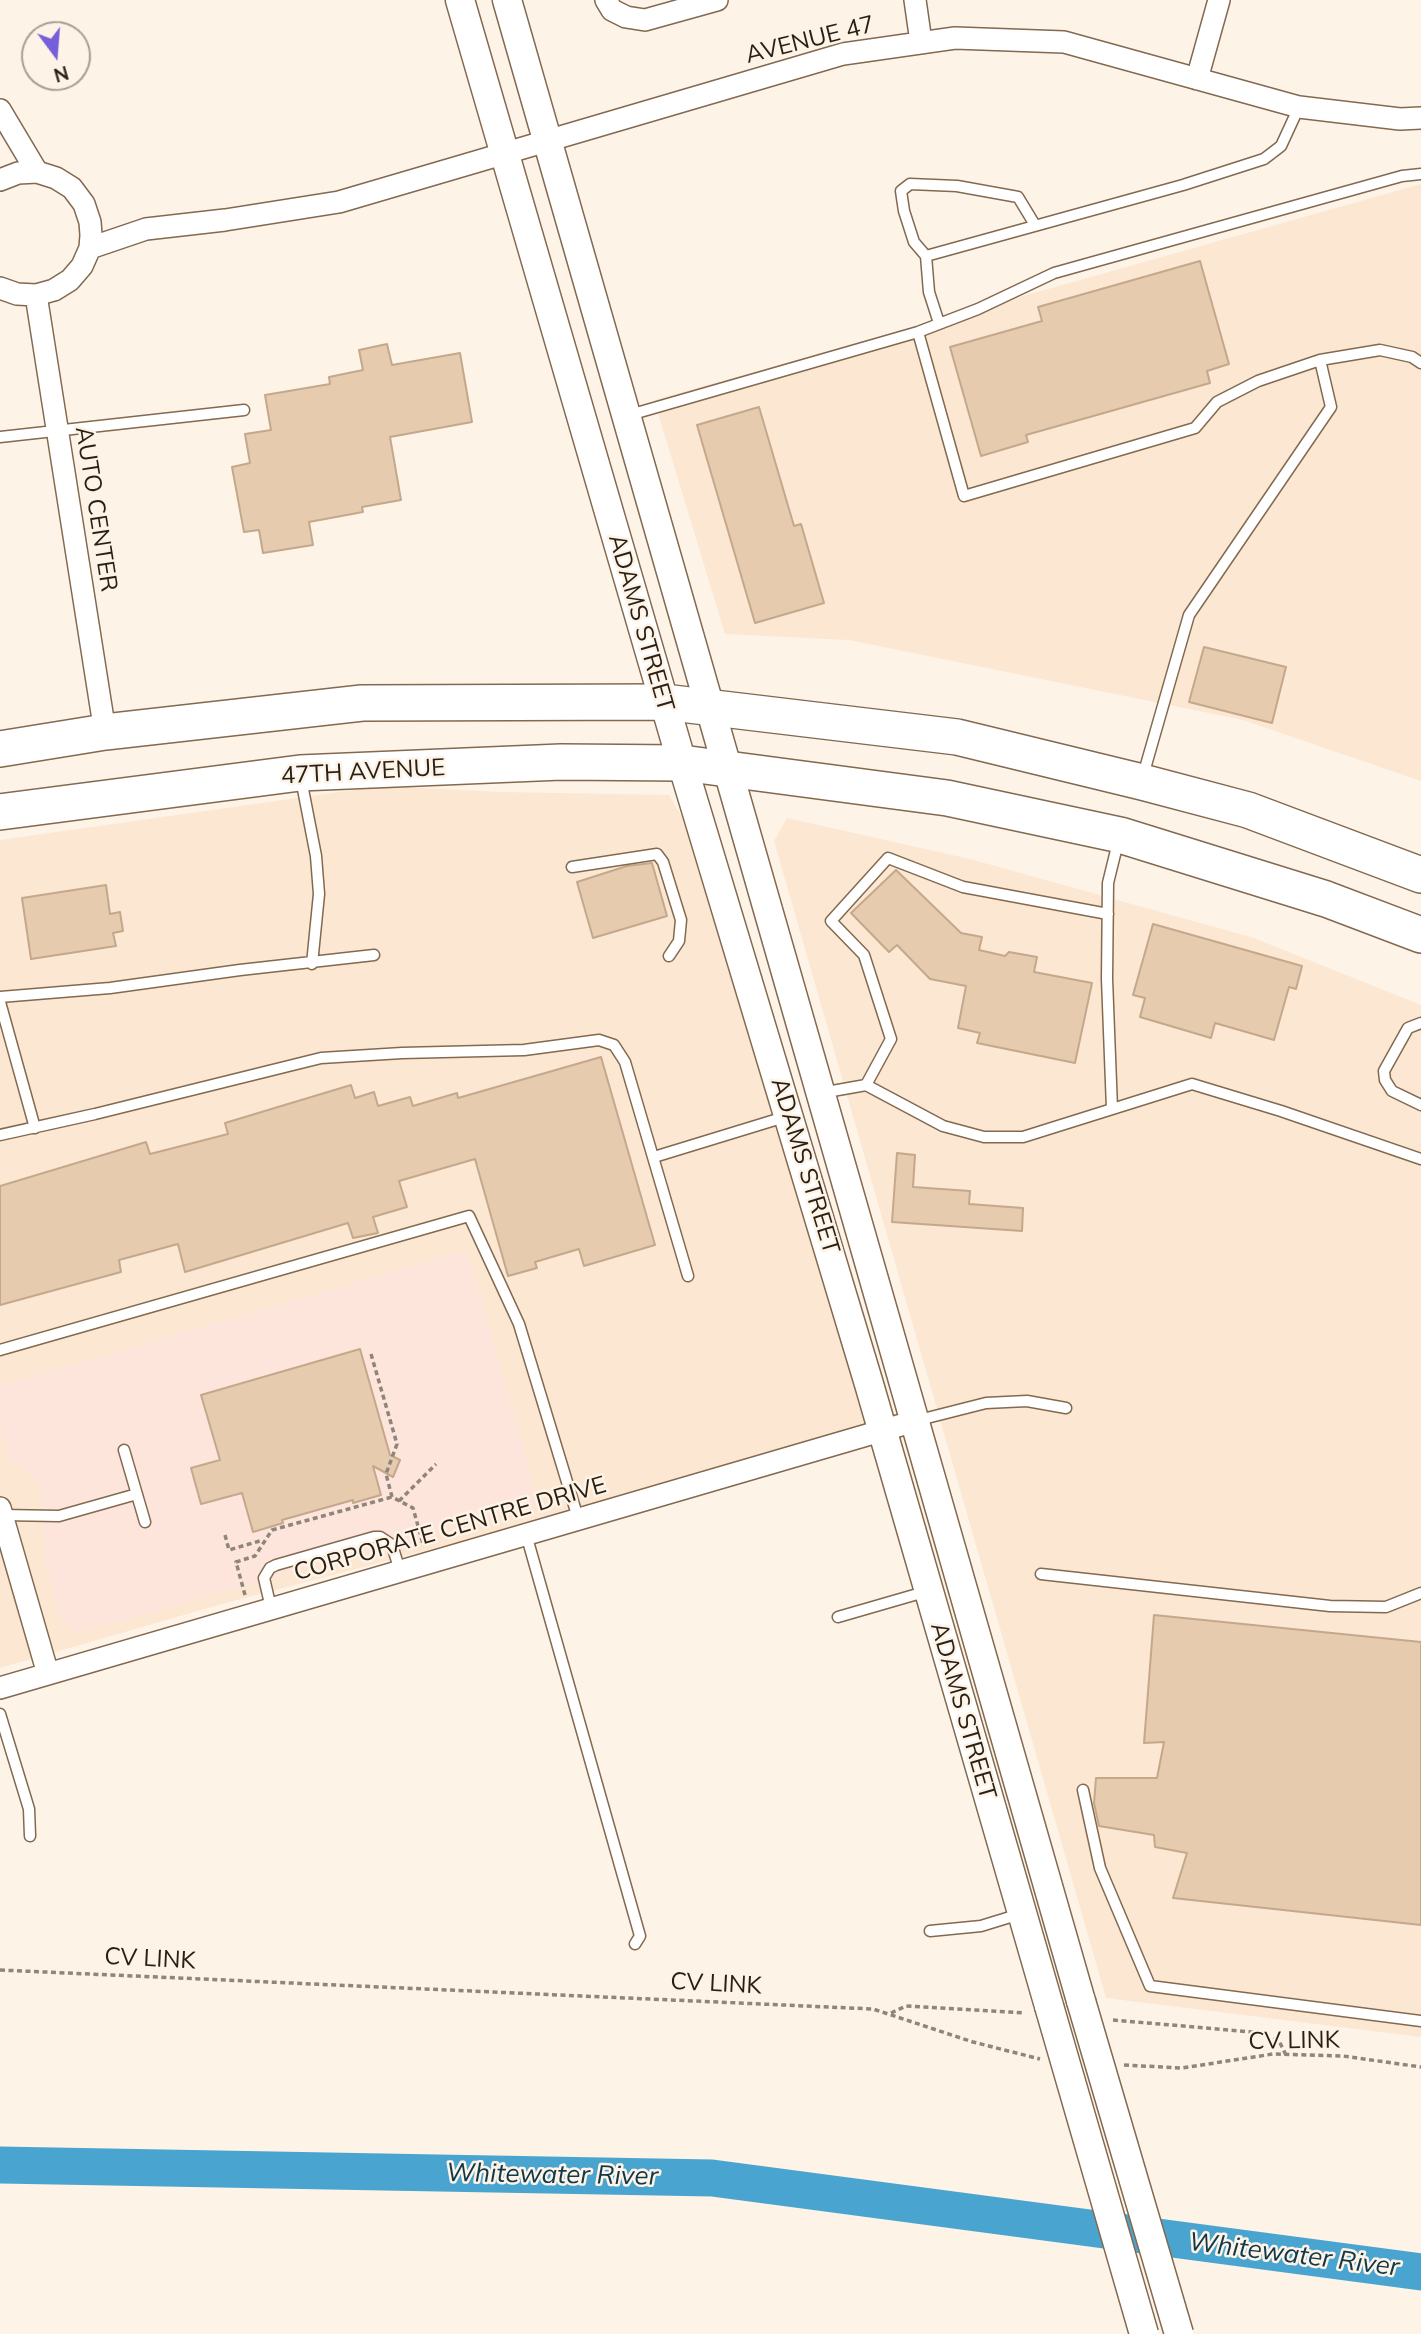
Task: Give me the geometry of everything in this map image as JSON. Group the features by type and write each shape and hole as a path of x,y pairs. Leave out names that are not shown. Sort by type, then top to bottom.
{"main road":[{"path":"0,749 105,732 362,703 664,702 710,706 957,737 1248,810 1421,874"},
{"name":"47TH AVENUE","path":"1,816 300,773 561,761 682,763 947,798 1120,835 1326,899 1421,935"}],"street":[{"name":"ADAMS STREET","path":"460,0 682,763 790,1115 1144,2334"},
{"name":"ADAMS STREET","path":"507,0 1084,2014 1179,2334"},
{"path":"606,0 612,10 626,18 645,20 708,2"},
{"path":"915,0 921,43"},
{"path":"1197,79 1219,0"},
{"name":"AVENUE 47","path":"146,229 339,202 843,54 955,38 1064,42 1299,107 1400,119 1421,118"},
{"path":"0,110 37,172"},
{"path":"0,172 37,172 56,178 72,188 84,204 90,222 90,248 82,266 70,280 54,290 36,295 16,294 0,288"},
{"path":"90,222 146,229"},
{"path":"90,248 146,229"},
{"name":"AUTO CENTER","path":"36,295 105,732"},
{"name":"CORPORATE CENTRE DRIVE","path":"0,1688 915,1421"},
{"path":"1,1511 48,1674"}],"lane":[{"path":"926,256 1182,185 1264,159 1281,146 1299,107"},
{"path":"626,416 918,332 978,309 1054,273 1402,176 1421,174"},
{"path":"939,323 929,292 926,256 914,242 901,191 909,184 957,186 1018,197 1035,225"},
{"path":"918,332 964,496 1195,428 1217,402 1258,382 1320,360 1380,350 1412,357 1421,363"},
{"path":"1142,782 1189,615 1331,407 1320,360"},
{"path":"0,437 244,410"},
{"path":"300,773 316,856 319,894 312,964"},
{"path":"1112,1109 1107,979 1108,883 1120,835"},
{"path":"572,867 657,854 663,862 681,920 679,941 669,956"},
{"path":"866,1085 891,1039 864,956 831,921 888,858 963,887 1108,914"},
{"path":"35,1128 0,999 374,955"},
{"path":"1421,1023 1408,1028 1384,1071 1385,1080 1392,1091 1421,1105"},
{"path":"0,1135 331,1057 524,1050 599,1040 614,1045 621,1052 688,1276"},
{"path":"821,1093 866,1085 943,1126 984,1137 1023,1137 1192,1084 1421,1159"},
{"path":"654,1157 790,1115"},
{"path":"0,1350 469,1216 519,1325 578,1518"},
{"path":"915,1421 986,1403 1027,1401 1066,1408"},
{"path":"124,1450 145,1522"},
{"path":"1,1511 59,1516 137,1494"},
{"path":"526,1534 640,1936 635,1944"},
{"path":"271,1608 264,1578 275,1565 380,1537 392,1545 400,1571"},
{"path":"1041,1574 1330,1606 1386,1607 1421,1593"},
{"path":"838,1617 928,1591"},
{"path":"0,1714 29,1809 30,1836"},
{"path":"1083,1790 1100,1868 1150,1986 1421,2021"},
{"path":"930,1931 981,1926 1023,1913"}],"path":[{"path":"371,1354 397,1444 386,1474 392,1497"},
{"path":"381,1460 389,1465"},
{"path":"399,1501 436,1464"},
{"path":"245,1595 236,1562 255,1556 272,1530 392,1497 413,1508 423,1544"},
{"path":"225,1535 229,1550 265,1540"},
{"name":"CV LINK","path":"0,1970 873,2009 973,2042 1031,2059 1045,2060"},
{"path":"889,2014 906,2006 1034,2014 1049,2008"},
{"path":"1084,2014 1110,2020 1252,2032 1279,2041 1286,2055"},
{"name":"CV LINK","path":"1114,2064 1182,2068 1273,2054 1343,2056 1421,2067"}],"shaded area":[{"path":"1421,184 1421,781 1243,720 849,640 725,634 654,400"},
{"path":"382,786 502,792 669,795 688,827 762,1080 826,1283 867,1435 222,1604 0,1668 0,840"},
{"path":"787,818 970,859 1254,938 1421,1005 1421,2037 1106,1998 774,841"},
{"path":"467,1250 539,1503 77,1633 62,1624 45,1560 42,1497 33,1477 10,1461 0,1428 0,1386"}],"building":[{"path":"1200,261 1229,364 1207,371 1210,383 1026,435 1028,442 981,456 950,347 1042,321 1038,307"},
{"path":"387,344 392,365 460,353 472,422 390,437 401,500 362,507 363,512 309,522 313,545 263,553 259,530 244,532 232,467 250,463 245,434 271,430 265,395 330,384 329,377 363,370 359,350"},
{"path":"759,407 794,526 801,524 824,603 755,623 697,425"},
{"path":"1204,647 1286,667 1272,723 1189,702"},
{"path":"652,863 667,916 593,938 577,882 627,866"},
{"path":"896,870 961,933 982,937 979,950 1005,956 1009,952 1037,957 1034,972 1092,983 1075,1063 977,1043 980,1033 958,1028 966,986 930,979 897,945 889,952 851,913"},
{"path":"106,885 110,914 120,912 123,931 113,933 116,946 31,959 22,898"},
{"path":"1153,924 1302,966 1296,989 1289,987 1274,1040 1215,1023 1211,1038 1140,1017 1145,998 1133,995"},
{"path":"601,1057 655,1245 584,1266 579,1249 535,1262 537,1268 508,1276 475,1159 399,1181 407,1207 373,1217 378,1233 353,1238 348,1223 185,1272 178,1244 119,1260 121,1272 0,1305 0,1186 146,1142 150,1154 228,1134 225,1123 351,1085 355,1098 374,1092 378,1106 410,1097 413,1106 457,1093 458,1098"},
{"path":"897,1153 915,1155 913,1187 970,1191 969,1204 1023,1208 1022,1231 892,1222"},
{"path":"360,1349 390,1455 400,1460 393,1477 373,1466 381,1495 282,1520 283,1523 253,1532 242,1493 201,1504 191,1468 220,1460 201,1395"},
{"path":"1154,1615 1421,1642 1421,1925 1173,1898 1187,1853 1155,1847 1154,1835 1099,1826 1094,1803 1096,1778 1157,1778 1164,1742 1144,1743"}],"waterway":[{"name":"Whitewater River","path":"0,2165 712,2178 1421,2272"}]}
